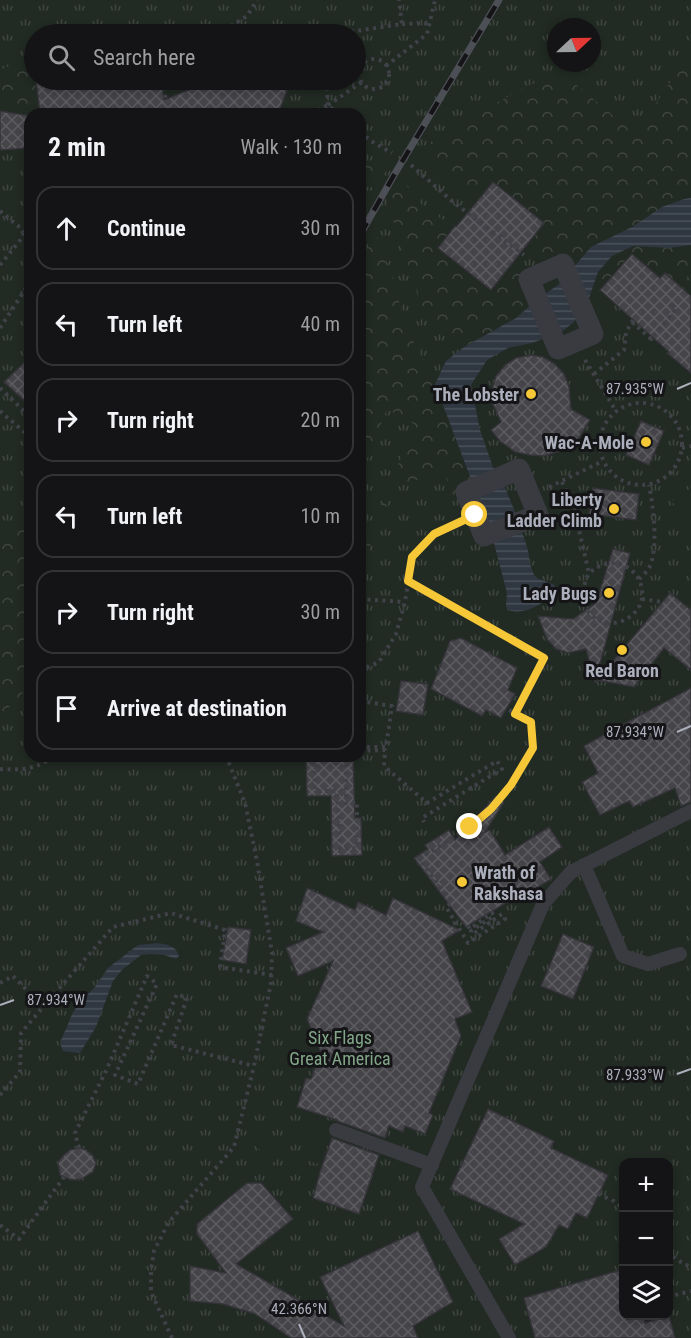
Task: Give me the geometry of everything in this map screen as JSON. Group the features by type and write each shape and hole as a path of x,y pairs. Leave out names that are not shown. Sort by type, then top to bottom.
{"street":[{"path":"563,264 593,334 558,349 529,279 545,271 563,264"},
{"path":"519,469 538,514 484,536 475,515 466,492 519,469"}],"lane":[{"path":"509,1338 423,1187 543,904 571,872 691,811"},
{"path":"584,865 623,956 648,964 680,954"},
{"path":"336,1130 432,1165"}],"path":[{"path":"233,24 247,15 257,0"},
{"path":"399,0 402,24"},
{"path":"386,66 427,34 435,0"},
{"path":"366,29 429,23"},
{"path":"366,62 378,60 386,66 389,75 382,87 373,89 366,86"},
{"path":"165,90 166,101"},
{"path":"221,90 229,108"},
{"path":"327,90 328,105 331,108"},
{"path":"322,108 350,90"},
{"path":"366,137 392,153"},
{"path":"411,165 453,202 545,271"},
{"path":"0,211 24,231"},
{"path":"0,265 24,238"},
{"path":"0,328 24,291"},
{"path":"594,374 624,350 626,332 632,321 651,339 674,311 671,308 674,302"},
{"path":"574,342 616,411"},
{"path":"0,388 24,411"},
{"path":"629,404 656,405 676,422 681,435 682,448 679,461 661,480 649,485 635,485 621,481 610,472 599,447 601,433 607,421 616,411 629,404"},
{"path":"0,411 24,432"},
{"path":"682,448 691,446"},
{"path":"530,495 562,482 603,460"},
{"path":"562,482 574,509 589,573"},
{"path":"639,579 649,567 653,552 654,506 649,485"},
{"path":"366,668 379,662 396,634 405,602 412,557 434,534 475,515"},
{"path":"606,563 616,563 633,571 642,589 639,608 624,621 603,622 594,617 583,601 582,591 589,573 606,563"},
{"path":"408,581 544,658 515,714"},
{"path":"366,599 405,602"},
{"path":"642,599 662,602"},
{"path":"366,702 392,706 386,747 366,749"},
{"path":"468,926 470,929 492,913 494,916 471,932 473,934 502,914 505,919 468,943 446,907 452,902 419,859 470,827 491,809 511,785 533,748 531,722 507,710"},
{"path":"366,749 385,750 384,766 427,803 497,761 502,769 422,818 424,822"},
{"path":"0,769 25,770 45,762"},
{"path":"172,1338 151,1292 154,1251 169,1222 234,1148 254,1066 272,975 272,953 245,802 228,762"},
{"path":"314,762 315,791 337,791 340,849 357,848 357,802 346,803 346,762"},
{"path":"0,1095 20,1072 21,1033 113,927 171,913 225,930 220,967 272,975"},
{"path":"0,983 13,976 43,1007"},
{"path":"79,1148 75,1133 106,1071 147,976 157,984 115,1075 138,1084 177,994 187,999 171,1045 254,1066"},
{"path":"0,1225 19,1239 64,1177"},
{"path":"598,1194 619,1205"},
{"path":"673,1256 691,1267"},
{"path":"673,1296 690,1291"}],"green space":[{"name":"Six Flags Great America","path":"0,0 691,0 691,1338 0,1338"},
{"path":"691,46 691,271 689,271 684,290 660,278 632,254 600,290 563,264 525,246 475,205 421,148 498,102 544,78 567,77 635,134 690,53"},
{"path":"24,60 24,90 36,90 39,108 24,108 24,114 0,111 0,70"},
{"path":"366,163 387,170 373,187 366,187"},
{"path":"402,180 426,210 455,226 508,268 529,279 533,303 516,318 464,347 425,315 387,203"},
{"path":"376,233 391,271 405,325 435,384 475,489 453,495 443,471 394,488 367,554 366,546 414,424 387,409 366,462 366,249"},
{"path":"594,283 609,299 603,306 612,313 613,337 607,349 598,346 594,337 588,301"},
{"path":"691,488 691,529 672,501"},
{"path":"24,518 24,691 0,717 0,539"},
{"path":"303,1126 327,1133 318,1164 307,1160 308,1153 299,1143 294,1142 290,1133 294,1128"},
{"path":"262,1135 269,1140 275,1152 273,1163 267,1166 250,1163 260,1149 255,1146"}],"shaded area":[{"path":"691,198 691,245 670,248 633,246 612,256 598,272 588,301 574,322 560,333 532,343 508,348 487,360 471,385 480,430 493,467 501,477 519,522 534,575 555,585 548,597 536,606 522,611 508,610 507,593 491,532 435,384 446,361 464,347 516,318 559,284 591,247 632,227 662,207"},
{"path":"158,943 173,948 179,956 176,959 165,955 141,955 122,970 113,981 96,1027 80,1053 63,1051 60,1043 73,1012 108,968 138,945"}],"building":[{"path":"37,90 162,90 164,100 188,90 287,90 280,108 39,108"},
{"path":"0,111 24,115 24,148 0,150"},
{"path":"493,182 544,223 491,290 438,248"},
{"path":"632,254 660,278 665,273 691,296 691,373 600,290"},
{"name":"The Lobster","path":"530,355 543,357 555,364 564,374 569,386 571,409 590,420 577,441 560,451 544,456 515,452 500,441 491,430 501,422 492,402 492,389 496,376 505,365 516,358"},
{"path":"24,363 24,400 4,382"},
{"path":"641,421 664,431 649,465 626,455"},
{"path":"593,488 639,494 636,520 589,514"},
{"path":"613,549 630,553 595,682 586,649 568,653 556,649 547,639 538,616 573,619 596,603"},
{"path":"670,593 691,610 691,670 664,648 634,687 597,680"},
{"path":"461,638 517,668 508,690 515,694 501,718 486,710 482,716 431,689 450,641"},
{"path":"401,681 428,684 423,715 396,711"},
{"path":"691,688 691,802 681,806 675,788 633,807 629,801 600,815 582,782 598,773 584,746"},
{"path":"306,762 353,762 355,818 361,818 362,855 332,856 331,796 307,796"},
{"path":"496,796 504,802 485,832 490,830 505,855 549,827 562,847 540,862 551,879 524,896 522,893 466,927 414,858 428,849 425,845 449,830 455,840"},
{"path":"307,888 355,910 358,902 386,915 393,898 460,930 442,941 472,1012 455,1019 461,1036 429,1113 433,1115 425,1134 405,1126 403,1132 389,1126 385,1138 297,1107 306,1078 311,1079 321,1053 307,1019 333,961 298,976 286,948 323,932 296,921"},
{"path":"228,927 251,930 246,964 222,960"},
{"path":"563,934 594,947 573,999 541,986"},
{"path":"488,1109 554,1141 551,1148 608,1175 587,1218 576,1213 568,1229 559,1225 546,1247 515,1265 499,1239 524,1224 450,1189"},
{"path":"332,1138 379,1155 359,1214 313,1198"},
{"path":"79,1148 93,1156 96,1163 93,1172 81,1179 72,1180 60,1175 58,1162 70,1150"},
{"path":"247,1183 261,1183 293,1219 236,1264 344,1326 320,1277 418,1231 453,1302 413,1326 418,1338 291,1338 255,1314 223,1304 190,1301 190,1266 226,1273 197,1234 197,1224"},
{"path":"619,1270 619,1320 644,1320 645,1323 670,1320 675,1338 535,1338 524,1298"}],"railway":[{"path":"366,224 499,0"}],"place":[{"name":"The Lobster","path":"531,394"},
{"name":"Wac-A-Mole","path":"646,442"},
{"name":"Liberty Ladder Climb","path":"614,509"},
{"name":"Lady Bugs","path":"609,593"},
{"name":"Red Baron","path":"622,650"},
{"name":"Wrath of Rakshasa","path":"462,882"}],"route":[{"path":"470,827 491,809 511,785 533,748 531,722 515,714 544,658 408,581 412,557 434,534 475,515"}]}
